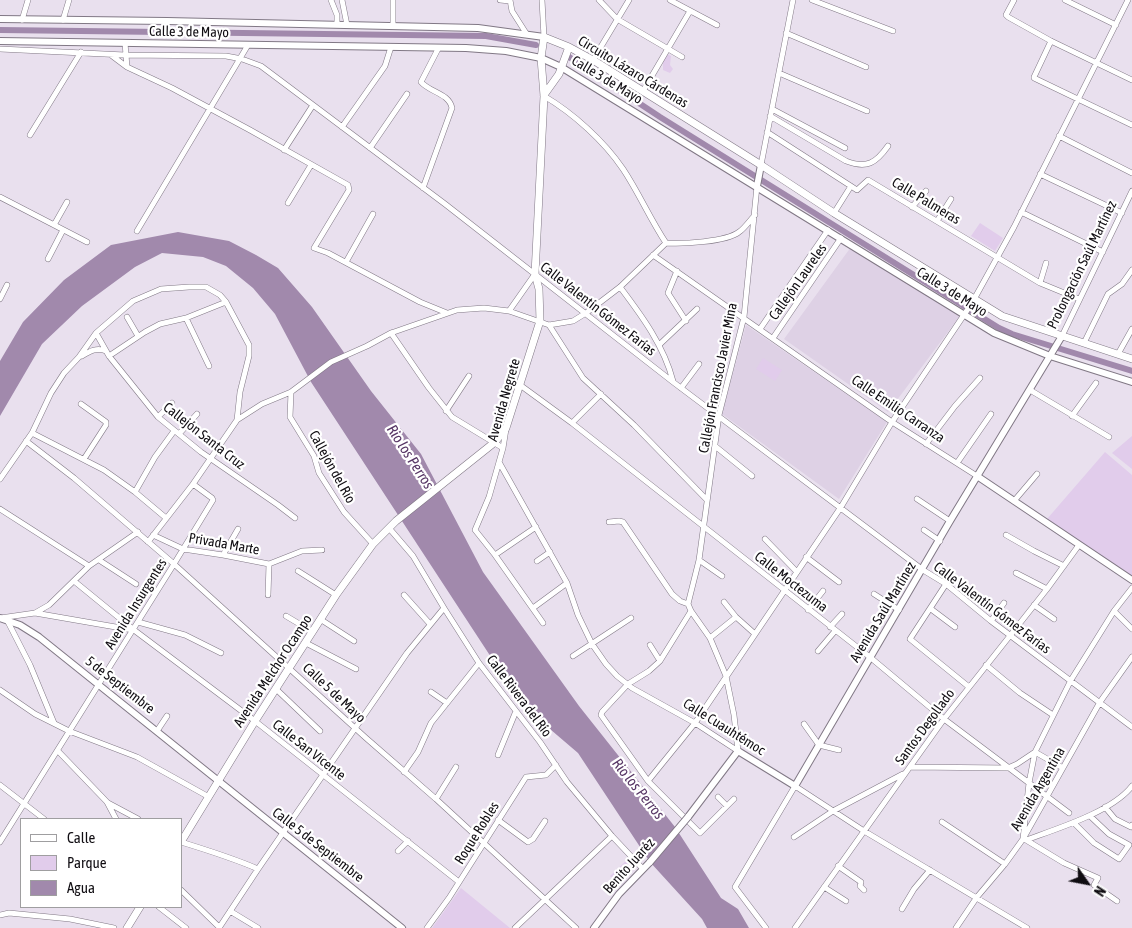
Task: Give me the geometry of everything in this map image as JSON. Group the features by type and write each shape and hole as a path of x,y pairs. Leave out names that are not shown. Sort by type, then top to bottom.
{"main road":[{"name":"Circuito Lázaro Cárdenas","path":"544,37 570,47 593,60 761,169 973,301 1002,316 1132,359"},
{"name":"Avenida Negrete","path":"506,428 540,321 539,289 535,274 544,96 541,58 544,37"},
{"path":"544,96 558,74 570,47"},
{"name":"Avenida Melchor Ocampo","path":"182,840 312,632 373,544 396,521 495,442 506,428"},
{"path":"127,928 139,908"}],"street":[{"path":"22,20 28,0"},
{"path":"63,20 68,0"},
{"path":"331,0 337,15 337,24"},
{"path":"342,0 347,25"},
{"path":"393,0 393,26"},
{"path":"500,0 510,0 512,11 526,34"},
{"path":"542,0 544,37"},
{"path":"599,0 617,19 682,57"},
{"path":"593,60 629,0"},
{"path":"670,0 717,25"},
{"path":"757,184 792,0"},
{"path":"812,0 893,31"},
{"path":"1014,0 1006,14 1008,18 1132,80"},
{"path":"1065,0 1116,25"},
{"path":"648,781 695,723 841,507 892,422 966,313 1021,212 1128,0"},
{"path":"643,91 690,11"},
{"name":"Circuito Lázaro Cárdenas","path":"0,20 337,24 478,28 544,37"},
{"path":"786,33 866,67"},
{"name":"Calle 3 de Mayo","path":"0,41 466,48 506,51 541,58 561,67 757,184 828,230 966,313 994,333 1132,382"},
{"path":"1052,41 1034,78 1132,126"},
{"path":"125,43 127,67"},
{"path":"137,231 242,58 248,45"},
{"path":"342,127 385,66 391,47"},
{"name":"Calle Valentín Gómez Farías","path":"0,49 126,55 210,55 242,58 260,66 423,188 673,382 923,570 946,584 991,621 1132,727"},
{"path":"423,188 452,108 448,100 420,82 438,49"},
{"path":"30,135 81,52"},
{"path":"109,54 127,67 210,109 348,185 349,190 314,248 346,262 420,302 448,313"},
{"path":"779,73 867,111"},
{"path":"370,148 407,94"},
{"path":"544,96 555,102 605,145 623,169 666,243"},
{"path":"284,150 313,105"},
{"path":"772,109 845,148"},
{"path":"770,116 846,161 857,165 868,164 880,158 888,146"},
{"path":"767,132 851,186 834,213"},
{"path":"1059,136 1132,173"},
{"path":"288,202 311,165"},
{"path":"1040,174 1122,213"},
{"name":"Calle Palmeras","path":"851,186 857,190 868,180 1040,283 1080,299"},
{"name":"Callejón Francisco Javier Mina","path":"688,604 699,560 719,415 744,317 757,184"},
{"path":"912,207 926,191"},
{"name":"Prolongación Saúl Martínez","path":"1052,353 1132,191"},
{"path":"0,197 87,242"},
{"path":"937,221 951,199"},
{"path":"54,225 67,202"},
{"path":"1021,212 1103,252"},
{"path":"346,262 373,214"},
{"path":"148,542 212,460 237,420 262,404 291,392 331,362 391,333 448,313 473,308 509,311 549,324 573,321 620,287 666,243 682,244 729,237 739,232 755,214"},
{"path":"48,258 63,230"},
{"path":"760,329 828,230"},
{"name":"Callejón Laureles","path":"773,338 841,238"},
{"name":"Calle Emilio Carranza","path":"653,255 892,422 977,476 1132,580"},
{"path":"1040,283 1046,263"},
{"path":"1084,343 1108,294 1122,284 1132,270"},
{"path":"677,271 668,293 686,321"},
{"path":"509,311 535,274"},
{"path":"0,299 7,285"},
{"path":"620,287 642,316 659,345 673,382"},
{"path":"0,480 32,433 51,393 64,373 80,357 96,333 133,301 161,289 206,288 220,294 226,302 249,345 249,356 240,392 237,420"},
{"path":"80,357 92,350 102,350 107,354 164,323 186,318 226,302"},
{"path":"659,345 697,309"},
{"path":"127,317 138,336"},
{"path":"186,318 209,366"},
{"path":"549,324 578,372 634,425 707,500"},
{"path":"1118,354 1132,329"},
{"name":"Callejón Santa Cruz","path":"96,333 107,354 158,417 212,460 278,504 295,518"},
{"path":"391,333 446,410 458,421 503,448"},
{"name":"Avenida Saúl Martínez","path":"766,928 735,887 923,570 950,521 1052,353"},
{"path":"681,388 699,364"},
{"path":"446,410 469,376"},
{"path":"926,444 955,406 980,378"},
{"path":"1072,416 1096,383"},
{"name":"Calle Moctezuma","path":"520,386 572,423 870,658 944,719 1069,813"},
{"path":"1030,390 1109,438"},
{"name":"Callejón del Río","path":"291,392 290,417 314,456 319,473 344,512 373,544"},
{"path":"572,423 601,394"},
{"path":"158,417 172,403"},
{"path":"81,404 106,422 106,425 84,459"},
{"path":"135,492 155,457 176,432 197,414"},
{"path":"957,463 991,414"},
{"name":"Avenida Negrete","path":"495,555 474,530 490,497 503,448 506,428"},
{"path":"32,433 104,470 135,492 166,518"},
{"name":"Calle 5 de Mayo","path":"26,441 74,478 138,532 436,799 576,928"},
{"path":"715,446 752,476"},
{"name":"Calle Cuauhtémoc","path":"499,462 568,583 578,615 592,644 612,670 628,684 695,723 864,831 1027,928"},
{"path":"1014,501 1037,474"},
{"name":"Avenida Insurgentes","path":"0,842 134,630 212,500 212,498 193,484"},
{"path":"917,499 950,521"},
{"path":"0,509 89,566"},
{"path":"609,522 623,522 672,594 688,604 691,612 710,638 726,676 734,715 738,751"},
{"name":"Calle Rivera del Río","path":"389,528 413,556 480,663 556,765 566,782 643,869"},
{"path":"536,528 495,555 542,623"},
{"path":"224,555 238,529"},
{"path":"924,530 940,541"},
{"path":"35,613 49,604 89,566 138,532"},
{"path":"1006,535 1034,552 1064,566"},
{"name":"Privada Marte","path":"153,536 183,549 270,564 302,551 322,550"},
{"path":"765,540 796,571"},
{"name":"Santos Degollado","path":"795,928 944,719 1047,589 1079,545"},
{"path":"537,561 550,552"},
{"path":"806,557 839,582"},
{"path":"99,560 136,584"},
{"path":"699,560 722,576"},
{"path":"268,596 270,564"},
{"path":"298,571 336,595"},
{"path":"1016,573 1047,589"},
{"name":"Calle San Vicente","path":"74,581 134,630 255,721 459,882"},
{"path":"533,608 568,583"},
{"path":"946,584 932,609 910,639 969,687"},
{"path":"1024,840 1029,783 1035,752 1071,680 1114,611 1132,588"},
{"path":"808,610 823,591"},
{"path":"874,594 899,610"},
{"path":"404,595 430,624"},
{"path":"724,602 736,617 755,634"},
{"path":"991,621 1004,603"},
{"path":"1034,605 1054,620"},
{"path":"182,891 219,928 407,653 444,608"},
{"path":"932,609 954,627"},
{"path":"1114,611 1132,629"},
{"path":"691,612 660,661 628,684 601,715 648,781 700,833 734,799"},
{"path":"0,618 35,613 134,630"},
{"path":"818,651 842,614"},
{"path":"286,616 312,632"},
{"path":"710,638 736,617"},
{"name":"5 de Septiembre","path":"0,618 20,625 39,637 219,781"},
{"path":"573,656 631,618"},
{"path":"7,620 30,665 54,723"},
{"path":"320,620 354,641"},
{"path":"138,622 185,635 221,653"},
{"path":"306,644 356,669"},
{"path":"650,646 660,661"},
{"name":"Avenida Argentina","path":"956,928 977,897 1024,840 1100,702 1132,657"},
{"path":"404,772 418,752 432,723 480,663"},
{"path":"986,665 1020,693 1053,716"},
{"path":"276,689 320,731"},
{"path":"0,690 35,714 69,731 137,757 209,797"},
{"path":"431,692 447,703"},
{"path":"498,755 516,711"},
{"path":"157,731 167,716"},
{"path":"804,724 819,744 839,750"},
{"path":"58,750 107,802 115,818"},
{"name":"Benito Juaréz","path":"594,928 618,894 650,862 738,751"},
{"path":"1035,752 1063,768"},
{"path":"910,767 1008,768 1035,752"},
{"name":"Roque Robles","path":"427,928 484,845 526,777 546,775 556,765"},
{"path":"436,799 456,767"},
{"path":"794,837 833,811 906,772"},
{"name":"Calle 5 de Septiembre","path":"219,781 402,928"},
{"path":"0,785 43,818"},
{"path":"1024,840 1090,816 1130,794 1132,786"},
{"path":"718,797 727,806"},
{"path":"107,802 136,818"},
{"path":"1104,807 1115,819 1131,826 1132,824"},
{"path":"1074,823 1094,842 1119,859 1129,845 1109,834 1090,816"},
{"path":"498,820 528,842 533,839 545,821"},
{"path":"942,822 1005,864"},
{"path":"515,928 544,898 612,836"},
{"path":"1024,840 1064,863 1098,878 1094,885 1117,901"},
{"path":"182,842 206,851 226,855 258,869"},
{"path":"398,851 408,842"},
{"path":"838,866 861,882 860,886 864,890"},
{"path":"902,909 914,889 930,870"},
{"path":"824,887 846,901"},
{"path":"160,908 186,928"},
{"path":"230,911 258,928"},
{"path":"0,915 9,913 70,919 114,928"}],"shaded area":[{"path":"851,247 960,316 888,412 784,339"},
{"path":"746,325 887,422 839,499 722,414"}],"green space":[{"path":"667,54 671,56 670,65 673,69 670,73 663,70 663,57"},
{"path":"980,223 1003,238 995,251 971,236"},
{"path":"763,358 782,370 775,381 756,369"},
{"path":"1132,436 1132,469 1112,453"},
{"path":"1105,452 1132,475 1132,576 1047,519"},
{"path":"629,858 637,867 618,885 610,876"},
{"path":"461,888 510,928 432,928"}],"water":[{"name":"Rio los Perros","path":"178,232 229,241 256,255 278,268 312,307 371,391 421,454 483,572 579,706 675,827 721,898 738,909 749,928 707,928 702,919 650,862 578,753 523,706 311,382 275,314 253,288 226,266 203,257 162,253 135,267 82,306 42,344 0,416 0,361 23,322 64,280 111,245"}],"waterway":[{"path":"0,30 486,36 536,45"},
{"path":"566,55 660,117 999,328 1012,334 1132,371"}]}
